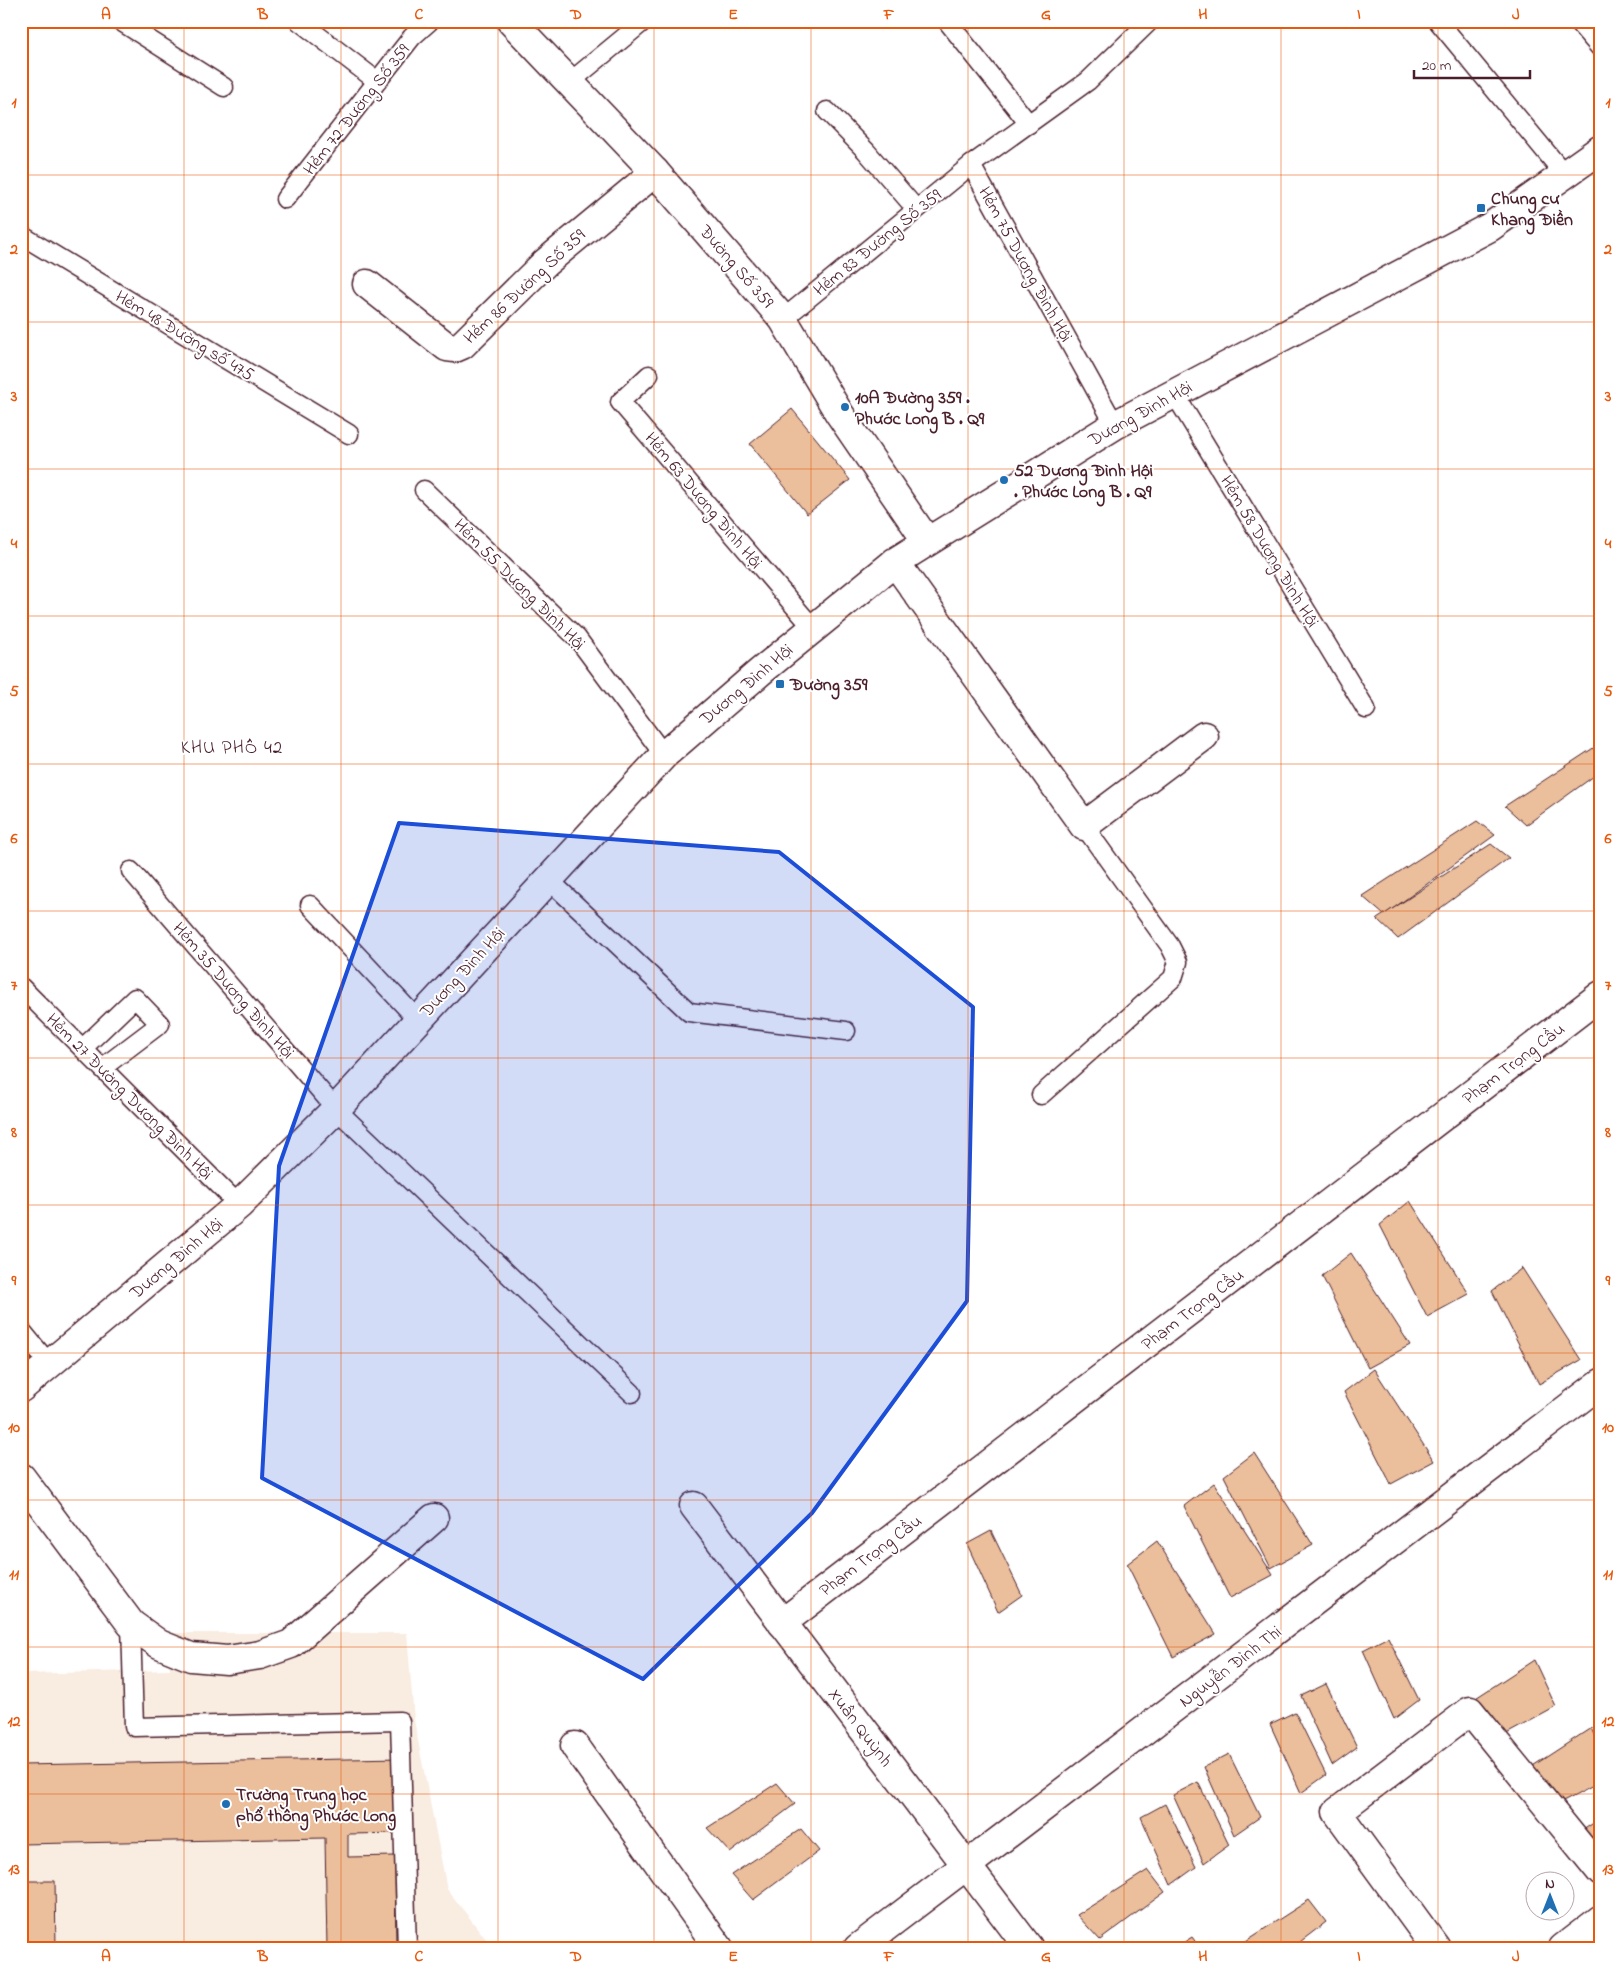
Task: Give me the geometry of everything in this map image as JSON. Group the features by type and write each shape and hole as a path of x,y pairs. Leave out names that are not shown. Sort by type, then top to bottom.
{"street":[{"name":"Đường Số 359","path":"511,21 655,172 783,319 839,413 926,540"},
{"name":"Dương Đình Hội","path":"21,1388 239,1205 336,1109 664,755 813,628 895,562 926,540 1115,424 1490,227 1601,149"},
{"name":"Hẻm 86 Đường Số 359","path":"367,284 447,347 455,348 462,344 545,263 655,172"},
{"path":"895,562 1084,826 1204,736"},
{"name":"Phạm Trọng Cầu","path":"782,1623 1601,995"},
{"name":"Nguyễn Đình Thi","path":"858,1948 1598,1391"},
{"path":"21,1477 131,1624 159,1644 191,1657 227,1660 260,1655 291,1644 434,1518"},
{"name":"Xuân Quỳnh","path":"694,1506 1029,1948"},
{"path":"1436,1948 1337,1812 1470,1711 1601,1872"},
{"path":"575,1746 719,1948"},
{"path":"1563,1948 1601,1919"}],"lane":[{"path":"120,21 224,87"},
{"path":"299,21 378,81"},
{"name":"Hẻm 72 Đường Số 359","path":"285,199 412,37 430,21"},
{"path":"570,82 644,21"},
{"path":"947,21 1029,124"},
{"path":"971,165 1088,81 1150,21"},
{"path":"1438,21 1564,175"},
{"path":"1577,21 1601,49"},
{"path":"827,111 866,151 916,210"},
{"name":"Hẻm 83 Đường Số 359","path":"783,319 971,165"},
{"name":"Hẻm 75 Dương Đình Hội","path":"971,165 1115,424"},
{"name":"Hẻm 48 Đường số 475","path":"21,235 349,434"},
{"name":"Hẻm 63 Dương Đình Hội","path":"649,375 620,402 813,628"},
{"name":"Hẻm 58 Dương Đình Hội","path":"1174,393 1366,709"},
{"name":"Hẻm 55 Dương Đình Hội","path":"424,490 577,638 664,755"},
{"path":"1041,1095 1174,978 1178,962 1170,946 1084,826"},
{"name":"Hẻm 35 Dương Đình Hội","path":"131,871 336,1109 632,1393"},
{"path":"548,879 689,1012 846,1031"},
{"path":"310,905 418,1020"},
{"name":"Hẻm 27 Đường Dương Đình Hội","path":"21,987 239,1205"},
{"path":"83,1048 135,998 160,1024 102,1068"},
{"path":"21,1330 49,1364"},
{"path":"131,1624 134,1727 400,1721 407,1948"}],"highlighted area":[{"path":"399,823 779,852 973,1007 967,1301 812,1513 643,1679 262,1478 279,1166"}],"shaded area":[{"name":"Trường Trung học phổ thông Phước Long","path":"165,1633 407,1633 414,1720 447,1889 493,1948 21,1948 21,1674 170,1670"}],"building":[{"path":"792,409 850,480 807,514 750,444"},
{"path":"1601,743 1601,771 1526,825 1505,806"},
{"path":"1477,821 1495,835 1384,915 1362,896"},
{"path":"1491,844 1509,858 1398,939 1377,919"},
{"path":"1410,1201 1469,1294 1427,1317 1380,1225"},
{"path":"1351,1253 1410,1345 1368,1368 1322,1276"},
{"path":"1522,1268 1581,1360 1539,1384 1492,1291"},
{"path":"1374,1369 1434,1461 1391,1484 1344,1392"},
{"path":"1254,1453 1313,1545 1271,1568 1224,1476"},
{"path":"1214,1483 1273,1575 1230,1598 1184,1506"},
{"path":"991,1531 1022,1595 998,1612 967,1544"},
{"path":"1157,1541 1216,1634 1173,1657 1127,1564"},
{"path":"1388,1637 1419,1700 1394,1719 1363,1650"},
{"path":"1534,1660 1556,1707 1488,1744 1465,1705"},
{"path":"1326,1684 1357,1747 1332,1765 1301,1696"},
{"path":"1295,1712 1326,1775 1301,1793 1270,1724"},
{"path":"1591,1728 1601,1750 1601,1782 1544,1812 1522,1773"},
{"path":"1229,1754 1260,1817 1234,1835 1204,1767"},
{"path":"402,1758 403,1833 348,1834 348,1857 395,1856 396,1948 327,1948 325,1838 21,1844 21,1765"},
{"path":"1198,1782 1229,1845 1204,1863 1173,1795"},
{"path":"777,1783 795,1804 730,1853 707,1828"},
{"path":"1165,1804 1196,1867 1171,1885 1141,1817"},
{"path":"1601,1818 1601,1873 1574,1836"},
{"path":"801,1829 819,1851 753,1900 731,1875"},
{"path":"1148,1870 1165,1892 1100,1940 1077,1915"},
{"path":"21,1881 55,1881 56,1948 21,1948"},
{"path":"1309,1900 1326,1922 1292,1948 1240,1948 1238,1946"},
{"path":"1192,1937 1200,1948 1175,1948"}],"place":[{"name":"Chung cư Khang Điền","path":"1481,208"},
{"name":"10A Đường 359 . Phước Long B . Q9","path":"845,407"},
{"name":"52 Dương Đình Hội . Phước Long B . Q9","path":"1004,480"},
{"name":"Đường 359","path":"780,684"},
{"name":"Trường Trung học phổ thông Phước Long","path":"226,1804"}],"district":[{"name":"KHU PHỐ 42","path":"232,746"}]}
